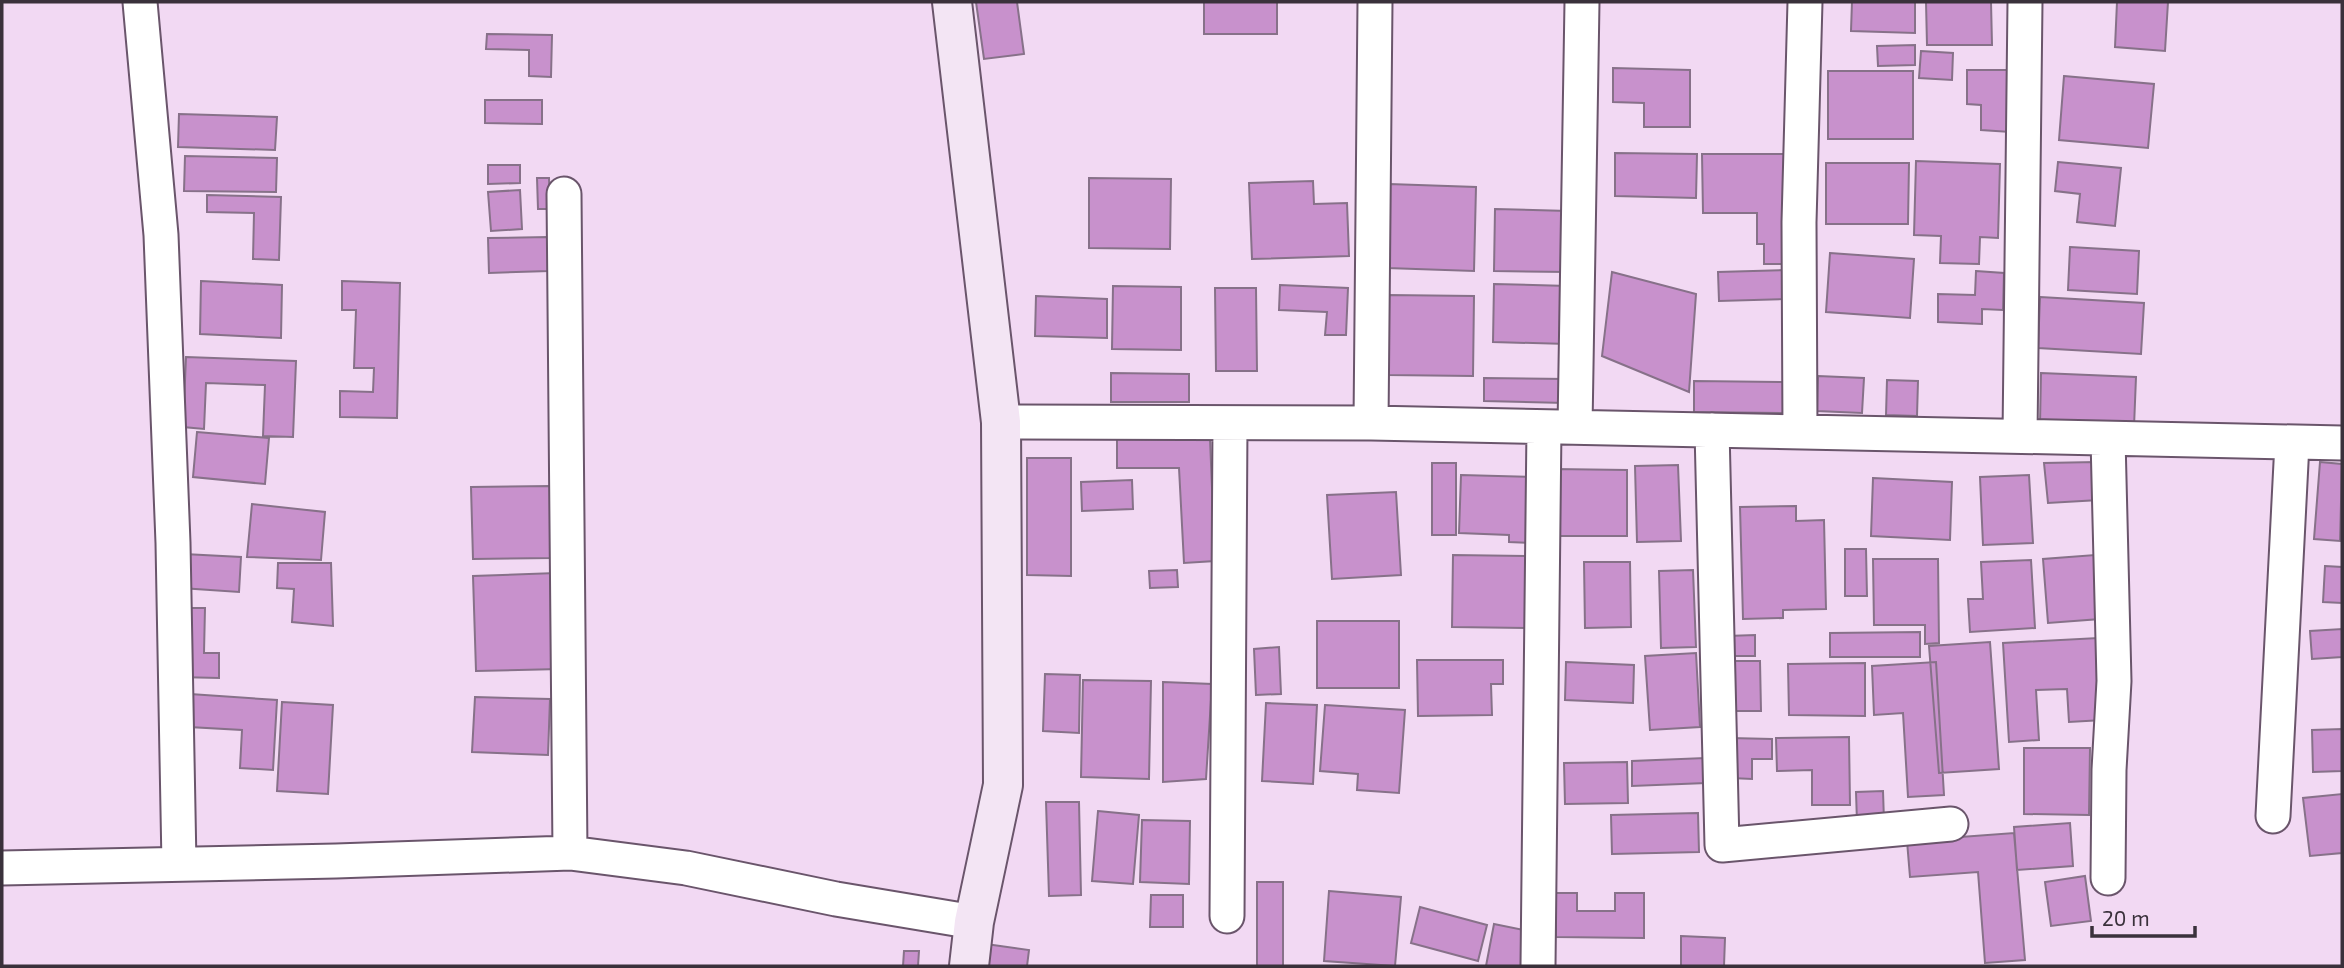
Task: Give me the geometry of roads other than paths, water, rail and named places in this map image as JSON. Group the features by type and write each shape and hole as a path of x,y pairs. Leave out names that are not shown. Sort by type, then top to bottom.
{"street":[{"path":"140,2 161,236 173,543 179,864"},
{"path":"952,2 1001,422 1003,785 974,922 970,966"},
{"path":"1371,424 1376,2"},
{"path":"1538,966 1559,427 1583,2"},
{"path":"1800,432 1799,222 1805,2"},
{"path":"2020,436 2025,2"},
{"path":"564,194 570,853"},
{"path":"1001,422 1371,424 2342,443"},
{"path":"1227,916 1230,423"},
{"path":"1712,430 1722,845 1951,824"},
{"path":"2108,439 2114,681 2109,770 2108,878"},
{"path":"2273,816 2292,443"},
{"path":"2,868 570,853 686,868 836,899 974,922"}]}
